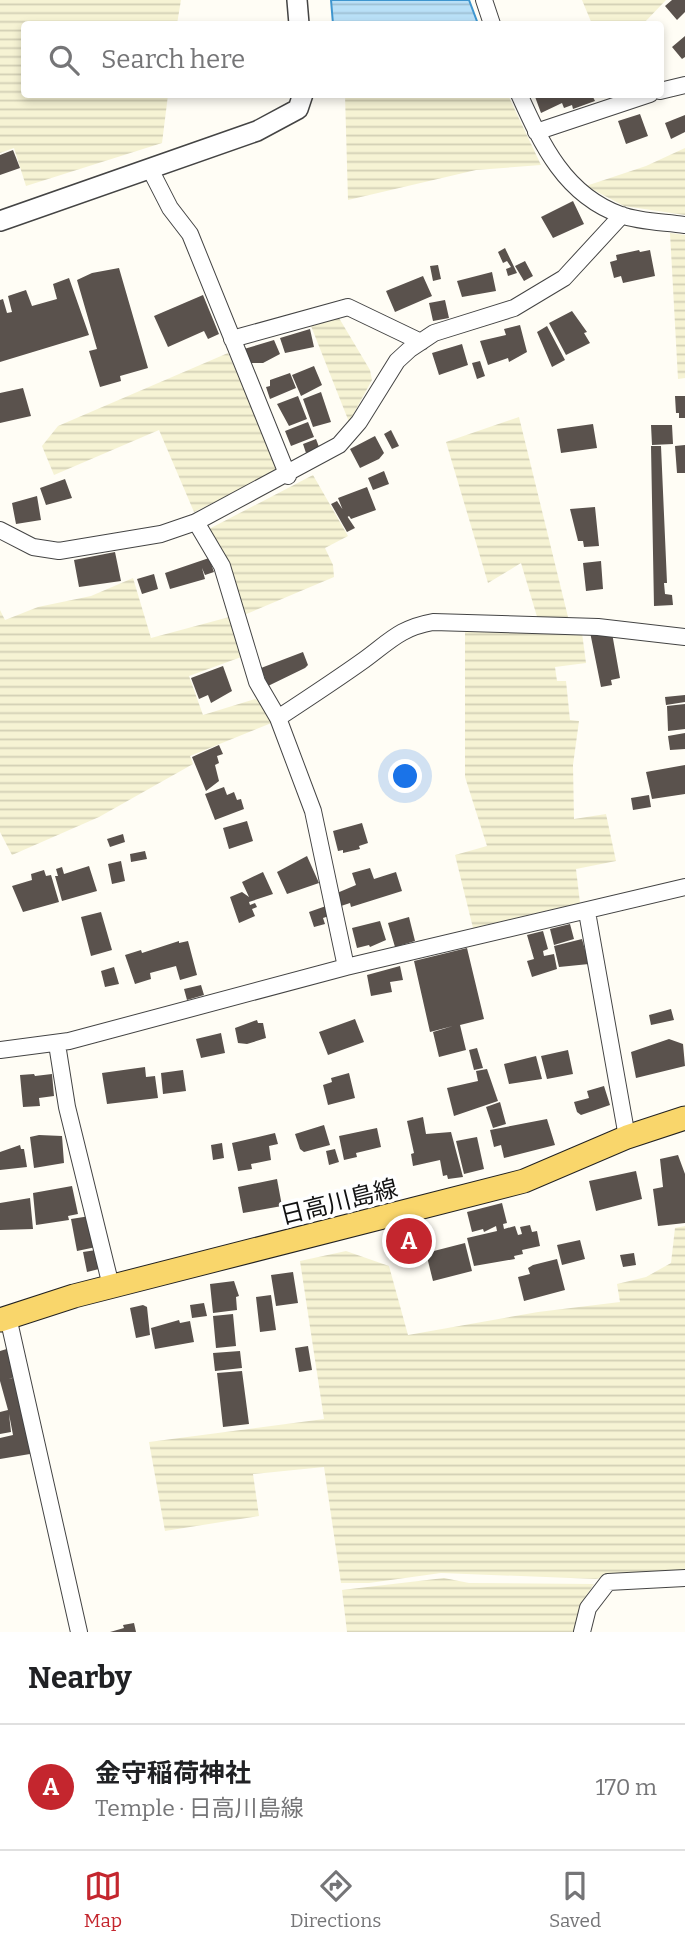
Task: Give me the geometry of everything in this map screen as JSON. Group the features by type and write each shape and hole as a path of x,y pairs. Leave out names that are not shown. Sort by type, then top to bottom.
{"main road":[{"name":"日高川島線","path":"4,1318 110,1286 524,1181 627,1138 685,1118"}],"street":[{"path":"297,0 299,21"},
{"path":"484,0 491,21"},
{"path":"664,90 685,85"},
{"path":"0,221 150,169 284,118 298,109 302,98"},
{"path":"521,98 536,132 562,174 586,198 622,215 685,225"},
{"path":"536,132 638,98"},
{"path":"150,169 170,208 190,234 288,475"},
{"path":"0,530 33,547 59,551 161,534 196,523 339,445 359,422 397,361 421,342 449,328 514,308 564,278 622,215"},
{"path":"232,339 348,307 421,342"},
{"path":"196,523 222,566 257,682 278,718 313,811 345,967"},
{"path":"278,718 366,658 396,633 417,625 433,622 598,628 685,637"},
{"path":"0,1050 57,1044 345,967 685,887"},
{"path":"587,912 627,1138"},
{"path":"57,1044 67,1107 110,1286"},
{"path":"4,1318 79,1632"},
{"path":"582,1632 587,1608 608,1582 685,1578"}],"shaded area":[{"path":"0,0 181,0 178,21 21,21 21,98 168,98 162,143 26,186 14,148 0,153"},
{"path":"582,0 666,0 646,21 591,21"},
{"path":"345,98 509,98 541,165 476,170 348,200"},
{"path":"685,148 685,215 624,206 586,186 646,166"},
{"path":"670,233 685,235 685,378 678,379"},
{"path":"339,318 370,370 372,380 349,422 311,326"},
{"path":"228,353 279,465 277,472 194,512 159,430 54,475 42,446 58,426"},
{"path":"519,417 569,621 538,620 521,563 488,583 446,442"},
{"path":"313,475 348,536 325,548 333,565 334,577 244,615 209,529"},
{"path":"133,578 151,638 233,616 244,656 189,676 203,715 255,699 264,703 274,722 190,756 193,764 99,817 12,855 0,832 0,610 5,620 38,607 91,596"},
{"path":"465,632 582,633 586,663 555,667 557,681 566,681 570,720 579,721 573,765 574,819 606,814 616,861 576,869 580,903 473,928 455,855 487,846 465,777"},
{"path":"685,1226 685,1573 616,1575 596,1579 441,1573 369,1583 341,1583 324,1467 253,1474 259,1516 165,1531 149,1442 324,1419 300,1261 346,1251 389,1266 408,1335 538,1312 620,1302 617,1284 646,1277 671,1263 675,1228"},
{"path":"444,1578 469,1583 594,1584 582,1602 575,1632 347,1632 342,1590"}],"water":[{"path":"331,0 469,0 477,21 333,21"}],"building":[{"path":"672,0 685,0 685,12 677,20 665,6"},
{"path":"685,36 685,57 682,59 672,47"},
{"path":"535,98 594,98 595,101 573,109 572,105 564,108 562,103 541,113"},
{"path":"640,114 648,136 626,144 618,121"},
{"path":"685,115 685,132 671,139 665,123"},
{"path":"13,150 20,168 0,175 0,155"},
{"path":"573,201 584,224 553,238 541,217"},
{"path":"505,248 517,273 508,276 506,269 511,267 507,261 503,263 498,252"},
{"path":"650,250 655,276 623,283 621,276 614,278 610,262 617,260 616,255"},
{"path":"525,261 533,276 524,281 515,266"},
{"path":"438,265 441,279 433,281 430,266"},
{"path":"119,268 148,368 120,376 121,381 100,387 89,351 97,349 77,280 92,273"},
{"path":"492,272 496,291 462,297 457,281"},
{"path":"423,276 432,296 395,312 386,291"},
{"path":"69,278 89,335 0,362 0,300 3,299 7,313 12,312 8,296 26,290 32,306 57,299 53,284"},
{"path":"203,295 219,334 208,339 204,331 168,347 154,316"},
{"path":"445,300 449,318 433,321 429,303"},
{"path":"572,311 587,332 584,333 590,343 566,355 549,323"},
{"path":"520,325 527,352 509,362 508,358 488,365 480,341 506,335 504,329"},
{"path":"547,326 565,360 552,367 537,332"},
{"path":"310,329 314,347 285,353 280,338"},
{"path":"274,340 280,354 263,363 250,363 244,349"},
{"path":"462,344 468,365 439,375 432,353"},
{"path":"480,361 485,376 477,379 472,363"},
{"path":"314,366 322,385 301,396 292,375"},
{"path":"290,373 296,388 270,399 266,387 270,386 270,380"},
{"path":"23,388 31,416 0,423 0,393"},
{"path":"321,392 331,422 313,427 303,399"},
{"path":"298,396 307,419 289,426 277,404"},
{"path":"675,396 685,396 685,418 679,418 679,413 676,413"},
{"path":"308,422 314,437 291,446 285,431"},
{"path":"593,424 597,448 561,453 557,429"},
{"path":"651,425 672,425 673,444 652,445"},
{"path":"391,430 399,446 392,449 384,434"},
{"path":"375,436 384,453 379,459 360,468 350,449"},
{"path":"316,439 319,447 306,453 303,444"},
{"path":"685,445 685,473 677,473 675,446"},
{"path":"651,446 661,446 667,583 664,583 665,594 672,595 673,605 654,606"},
{"path":"384,471 389,484 373,490 368,478"},
{"path":"65,479 72,498 46,505 40,488"},
{"path":"367,487 376,510 351,519 349,516 346,518 338,498"},
{"path":"37,496 41,520 16,524 12,503"},
{"path":"337,501 355,528 347,532 331,504"},
{"path":"595,507 599,546 584,547 583,541 578,541 570,509"},
{"path":"115,552 121,581 79,587 74,560"},
{"path":"209,558 214,572 205,575 202,568 205,579 170,589 165,573"},
{"path":"601,561 603,589 586,591 583,563"},
{"path":"154,574 158,589 142,594 137,579"},
{"path":"590,632 612,633 620,678 611,680 612,685 601,687"},
{"path":"303,652 308,665 305,668 268,686 261,668"},
{"path":"223,666 232,691 211,703 208,695 199,699 191,678"},
{"path":"685,695 685,702 666,705 665,697"},
{"path":"685,704 685,729 668,731 667,706"},
{"path":"685,733 685,749 670,750 668,736"},
{"path":"219,745 223,754 217,756 219,763 215,765 219,781 206,791 192,757"},
{"path":"685,765 685,794 652,799 646,772"},
{"path":"224,787 227,795 234,792 237,800 241,799 244,809 215,820 205,794"},
{"path":"649,795 651,807 633,810 631,798"},
{"path":"247,821 253,841 229,849 223,828"},
{"path":"362,823 368,843 359,846 360,849 343,853 343,850 338,851 333,831"},
{"path":"123,834 125,842 110,847 107,839"},
{"path":"145,851 147,859 131,862 130,854"},
{"path":"307,856 319,883 287,894 277,872"},
{"path":"121,861 125,881 112,884 108,864"},
{"path":"89,866 97,891 62,901 55,876 58,876 56,869 62,867 64,874"},
{"path":"370,868 374,879 396,872 402,891 351,907 350,903 341,906 337,893 356,885 352,873"},
{"path":"44,870 46,876 51,875 59,902 23,912 12,886 32,880 31,874"},
{"path":"263,872 273,894 249,902 250,905 255,903 257,907 252,909 255,916 239,923 230,897 242,892 249,897 242,882"},
{"path":"326,906 329,916 323,918 325,924 314,927 309,912"},
{"path":"101,912 112,950 91,956 81,917"},
{"path":"409,917 415,941 395,947 388,923"},
{"path":"380,921 386,940 370,947 357,948 352,928"},
{"path":"570,924 574,939 554,945 550,929"},
{"path":"543,931 548,949 543,951 544,956 554,954 557,969 532,977 527,961 534,959 527,935"},
{"path":"582,939 589,964 559,967 554,946"},
{"path":"179,941 188,941 197,975 180,980 176,966 150,973 151,979 135,984 125,955 141,950 142,953"},
{"path":"467,948 484,1019 460,1025 466,1050 439,1057 433,1032 453,1026 430,1032 414,961"},
{"path":"400,966 403,980 390,982 392,992 371,996 367,975"},
{"path":"114,967 119,984 105,987 101,971"},
{"path":"201,985 204,995 187,1000 184,989"},
{"path":"671,1009 674,1020 651,1025 649,1015"},
{"path":"355,1019 364,1042 328,1055 319,1032"},
{"path":"257,1020 258,1023 263,1023 266,1038 247,1044 238,1043 235,1028"},
{"path":"221,1033 225,1053 201,1058 196,1039"},
{"path":"669,1039 683,1044 685,1066 636,1078 631,1052"},
{"path":"477,1048 483,1068 474,1070 469,1050"},
{"path":"568,1050 573,1074 547,1079 541,1056"},
{"path":"536,1056 542,1079 509,1084 504,1064"},
{"path":"145,1067 146,1077 155,1076 158,1098 107,1104 102,1073"},
{"path":"487,1069 498,1101 454,1116 447,1088 478,1081 476,1071"},
{"path":"183,1070 186,1091 163,1094 161,1073"},
{"path":"349,1073 355,1098 328,1105 323,1085 332,1082 331,1078"},
{"path":"52,1074 54,1096 39,1098 40,1106 23,1107 20,1075"},
{"path":"604,1086 610,1105 581,1115 577,1112 574,1102 589,1098 587,1091"},
{"path":"500,1102 506,1124 493,1128 486,1107"},
{"path":"423,1117 426,1134 451,1132 463,1177 448,1179 447,1175 443,1176 440,1160 413,1166 411,1154 414,1153 407,1121"},
{"path":"547,1119 555,1145 504,1158 501,1145 494,1147 490,1130"},
{"path":"324,1125 330,1145 304,1152 300,1149 295,1134"},
{"path":"377,1128 381,1147 356,1153 357,1157 344,1160 339,1136"},
{"path":"275,1133 278,1144 269,1146 271,1160 251,1164 252,1169 238,1171 232,1143"},
{"path":"62,1136 64,1163 34,1168 30,1137"},
{"path":"477,1137 484,1169 464,1174 456,1141"},
{"path":"222,1143 224,1158 213,1160 211,1145"},
{"path":"20,1145 21,1149 24,1149 27,1167 0,1170 0,1152"},
{"path":"335,1149 339,1162 329,1165 326,1151"},
{"path":"678,1155 685,1174 685,1223 658,1226 653,1189 663,1187 660,1159"},
{"path":"636,1171 642,1199 596,1211 589,1181"},
{"path":"277,1179 282,1206 243,1213 238,1187"},
{"path":"72,1186 78,1214 68,1216 69,1220 36,1225 33,1193"},
{"path":"30,1198 33,1229 0,1230 0,1203"},
{"path":"502,1203 507,1223 503,1224 504,1229 515,1226 518,1235 522,1234 520,1227 530,1225 532,1232 537,1231 540,1246 522,1250 523,1254 514,1256 515,1259 474,1266 467,1238 497,1231 496,1226 484,1232 483,1229 472,1232 467,1212"},
{"path":"90,1216 96,1247 77,1251 71,1219"},
{"path":"580,1240 585,1259 562,1265 557,1245"},
{"path":"465,1243 472,1271 433,1281 426,1253"},
{"path":"96,1250 99,1269 87,1272 83,1252"},
{"path":"634,1253 636,1265 623,1267 620,1255"},
{"path":"557,1259 565,1290 524,1301 518,1277 530,1274 528,1268 533,1265"},
{"path":"293,1272 298,1303 276,1306 271,1275"},
{"path":"234,1281 239,1296 236,1297 237,1310 213,1313 210,1284"},
{"path":"271,1295 276,1330 260,1332 256,1297"},
{"path":"204,1303 207,1316 192,1318 190,1305"},
{"path":"143,1305 147,1307 150,1335 136,1338 130,1308"},
{"path":"233,1314 236,1346 216,1348 213,1316"},
{"path":"179,1320 180,1323 190,1321 194,1342 155,1349 151,1328"},
{"path":"308,1346 312,1370 299,1372 295,1348"},
{"path":"10,1348 17,1376 9,1379 20,1376 36,1453 0,1459 0,1438 13,1435 9,1414 11,1432 0,1434 0,1412 8,1410 0,1381 0,1351"},
{"path":"240,1351 242,1368 215,1371 213,1353"},
{"path":"242,1371 249,1424 223,1427 217,1373"},
{"path":"134,1623 136,1632 110,1632 124,1628 123,1625"}],"place":[{"name":"金守稲荷神社","path":"409,1241"}]}
